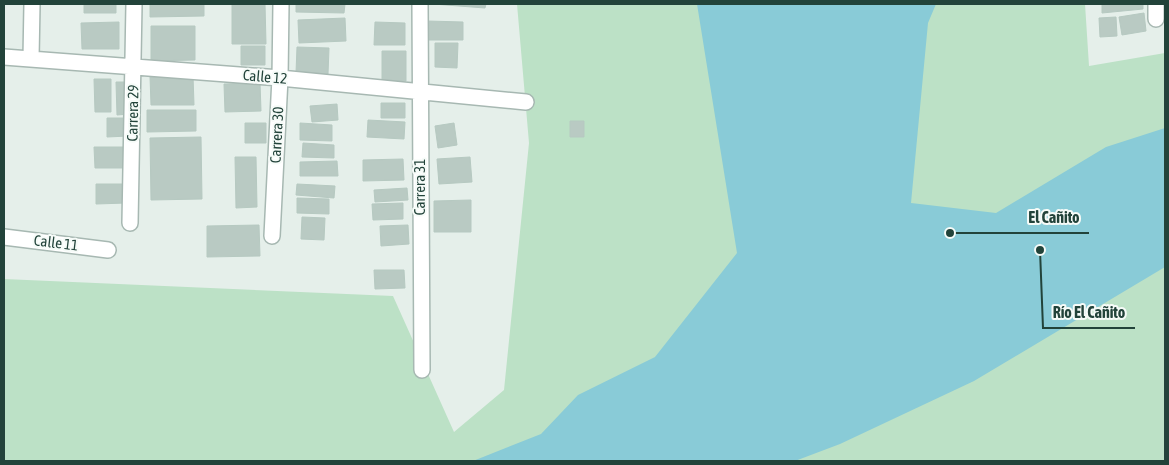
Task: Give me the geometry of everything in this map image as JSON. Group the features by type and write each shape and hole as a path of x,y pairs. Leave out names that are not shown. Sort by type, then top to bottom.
{"street":[{"path":"31,58 32,4"},
{"name":"Carrera 29","path":"130,223 134,4"},
{"name":"Carrera 30","path":"272,236 280,78 281,4"},
{"name":"Carrera 31","path":"420,4 422,370"},
{"path":"1156,4 1156,19"},
{"name":"Calle 12","path":"4,57 280,78 526,102"},
{"name":"Calle 11","path":"4,237 108,250"}],"green space":[{"path":"517,4 1085,4 1089,66 1165,53 1165,461 4,461 4,279 393,296 454,432 504,390 529,143"}],"water":[{"path":"697,4 936,4 928,23 911,203 996,213 1106,147 1165,128 1165,267 974,381 840,444 795,461 473,461 541,434 578,395 655,357 737,253"}],"building":[{"path":"84,4 116,4 116,13 84,13"},
{"path":"150,4 204,4 204,16 150,17"},
{"path":"232,4 265,4 266,44 232,44"},
{"path":"296,4 345,4 344,13 296,12"},
{"path":"433,4 486,4 485,8"},
{"path":"1102,4 1143,4 1143,9 1102,13"},
{"path":"1144,13 1146,31 1122,35 1119,17"},
{"path":"1116,17 1117,36 1100,37 1099,18"},
{"path":"345,18 346,41 299,43 298,20"},
{"path":"427,21 463,22 463,40 427,40"},
{"path":"119,22 119,49 82,49 81,23"},
{"path":"375,22 405,23 405,45 374,45"},
{"path":"151,26 195,26 195,60 151,61"},
{"path":"435,43 458,43 457,68 435,67"},
{"path":"241,46 265,46 265,65 241,65"},
{"path":"297,47 329,48 328,74 296,73"},
{"path":"382,51 406,51 406,81 382,81"},
{"path":"150,76 193,76 194,105 151,105"},
{"path":"94,79 111,79 111,112 95,112"},
{"path":"116,82 129,82 129,114 117,115"},
{"path":"260,83 261,111 225,112 224,84"},
{"path":"381,103 405,103 405,118 381,118"},
{"path":"337,104 338,120 312,122 310,106"},
{"path":"147,110 196,110 196,131 147,132"},
{"path":"107,118 128,118 128,136 107,137"},
{"path":"368,120 405,122 404,139 367,137"},
{"path":"570,121 584,121 584,137 570,137"},
{"path":"245,123 266,123 266,143 245,143"},
{"path":"300,123 332,125 332,141 300,140"},
{"path":"454,123 457,145 438,148 435,126"},
{"path":"201,137 202,199 151,200 150,138"},
{"path":"303,143 334,145 334,158 302,157"},
{"path":"94,147 124,147 125,168 95,168"},
{"path":"235,157 256,157 257,207 236,208"},
{"path":"470,157 472,182 439,184 437,159"},
{"path":"403,159 404,180 363,181 363,160"},
{"path":"337,161 338,176 300,176 300,162"},
{"path":"96,184 126,184 126,203 96,204"},
{"path":"297,184 335,186 334,198 296,195"},
{"path":"407,188 408,200 375,202 374,190"},
{"path":"297,198 329,199 329,214 297,213"},
{"path":"471,200 471,232 434,232 434,201"},
{"path":"403,203 403,219 373,220 372,204"},
{"path":"302,217 325,218 324,240 301,239"},
{"path":"259,225 260,256 207,257 207,226"},
{"path":"408,225 409,244 381,246 380,226"},
{"path":"374,270 404,270 405,288 375,289"}],"place":[{"name":"El Cañito","path":"950,233"},
{"name":"Río El Cañito","path":"1040,250"}]}
